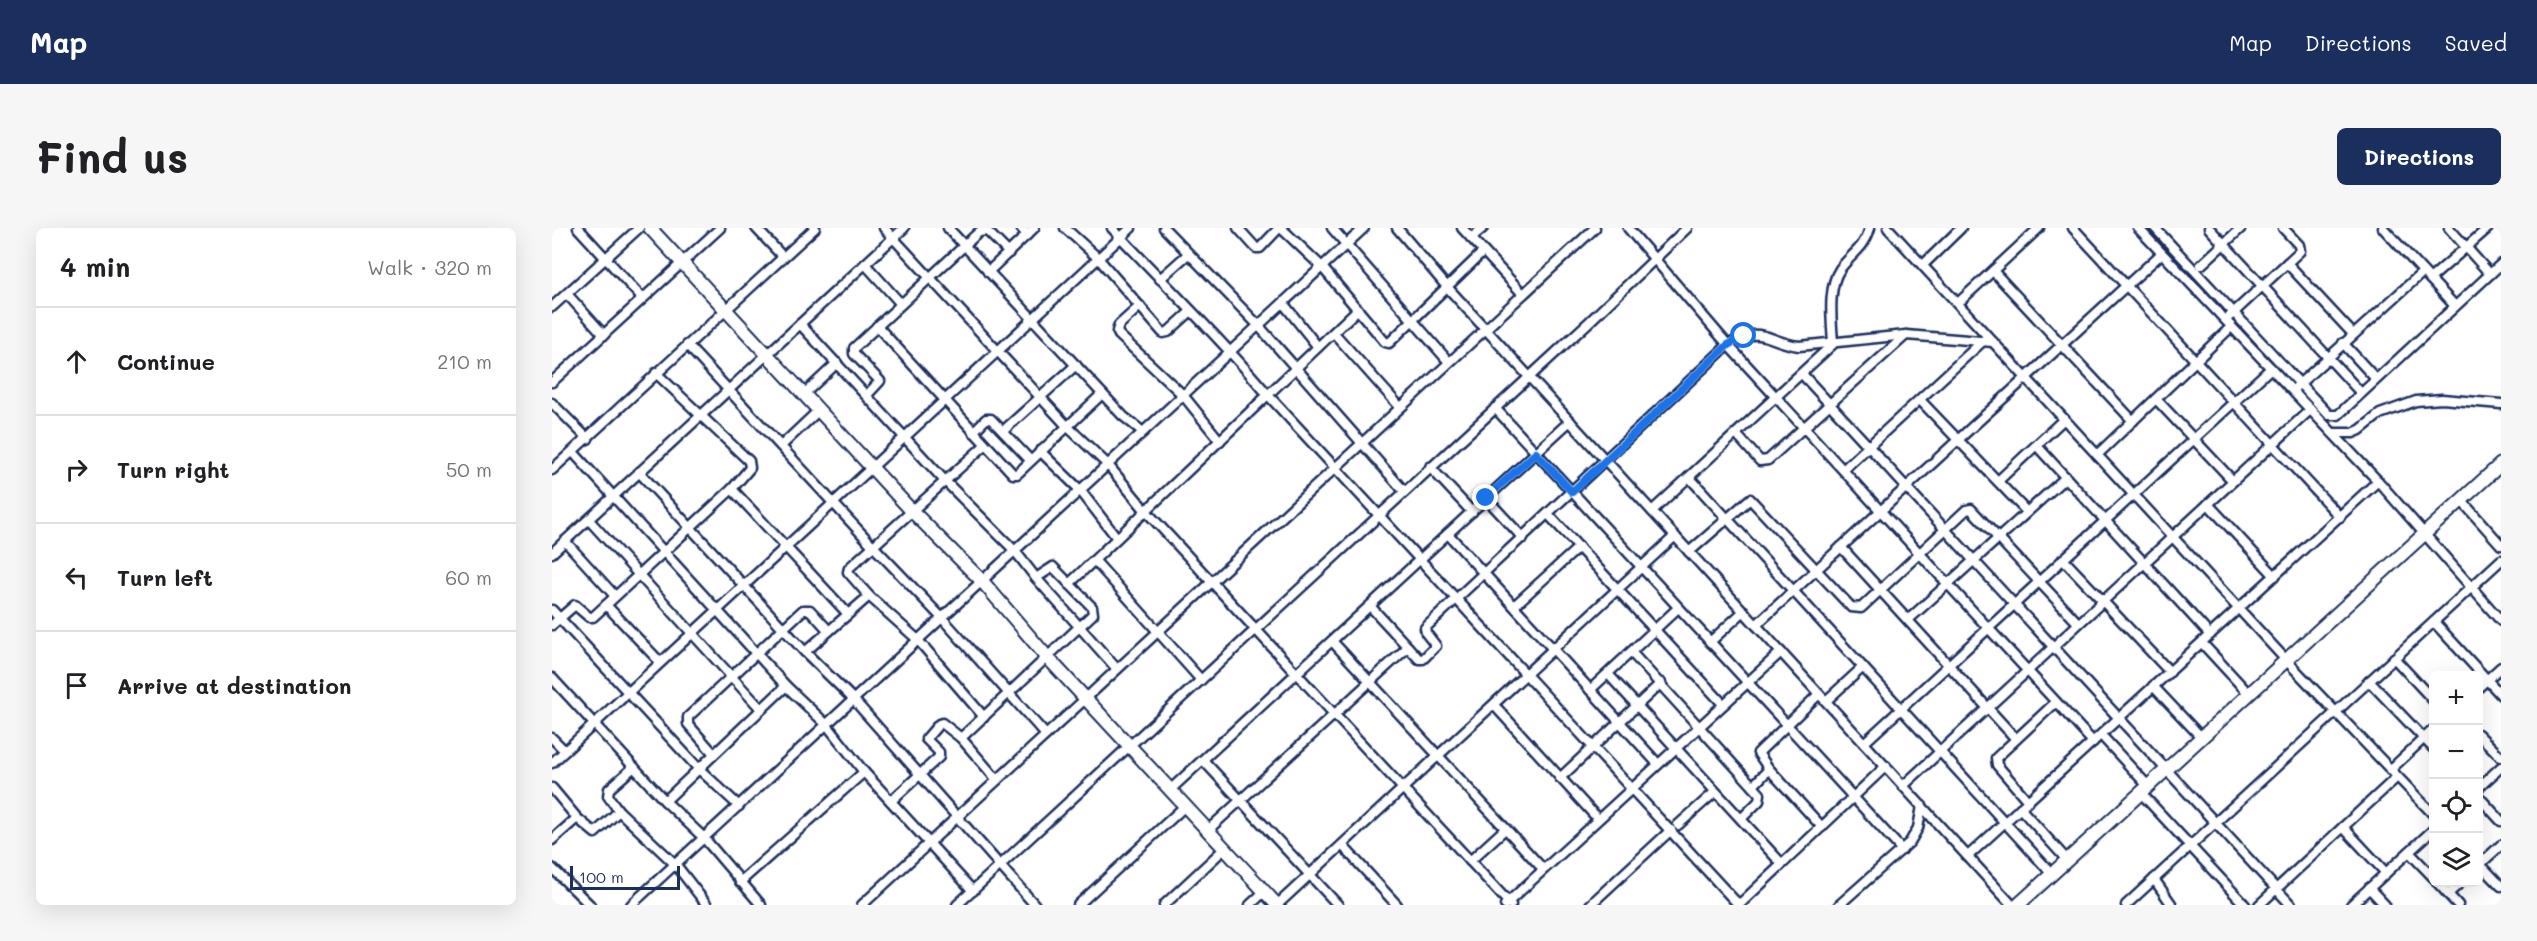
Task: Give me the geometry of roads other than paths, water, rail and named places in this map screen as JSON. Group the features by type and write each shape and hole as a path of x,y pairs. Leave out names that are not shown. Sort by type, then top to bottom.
{"street":[{"path":"578,228 642,298"},
{"path":"552,307 639,228"},
{"path":"650,228 911,510 982,581 1047,657 1277,905 1675,536"},
{"path":"756,228 783,257"},
{"path":"552,470 815,228"},
{"path":"884,228 1067,426 1108,465 1146,511 1508,904 1543,869 1781,652"},
{"path":"554,548 589,520 639,472 667,449 700,415 904,228"},
{"path":"948,228 1123,416 1143,432"},
{"path":"1065,228 1098,258 1166,334 1190,312"},
{"path":"1112,228 1190,312 1231,351 1268,395 1632,787 1674,827 1738,903 1886,766"},
{"path":"552,763 1131,228"},
{"path":"1164,228 1258,325 1404,491"},
{"path":"1238,228 1257,248 1260,248 1280,228 1322,267 1385,342 1392,341 1413,322 1483,252"},
{"path":"1332,228 1449,362"},
{"path":"631,905 1365,228"},
{"path":"1397,228 1448,288 2013,905"},
{"path":"1462,228 1523,294"},
{"path":"1471,238 1483,228"},
{"path":"1628,228 1656,257 1728,345 2093,742"},
{"path":"957,905 1687,228"},
{"path":"1652,511 1833,344 1833,292 1837,274 1863,246 1870,228"},
{"path":"1888,228 1958,303 1989,341 2429,811"},
{"path":"1923,265 1961,228"},
{"path":"1958,303 2039,228"},
{"path":"2073,228 2340,517"},
{"path":"2138,228 2378,481 2501,621"},
{"path":"2155,228 2329,415 2334,417 2501,264"},
{"path":"2209,228 2361,393"},
{"path":"2201,265 2241,228"},
{"path":"2097,455 2196,361 2234,313 2301,248 2283,228"},
{"path":"2383,228 2455,306"},
{"path":"2449,228 2490,274"},
{"path":"2430,279 2488,228"},
{"path":"552,382 683,263 716,229"},
{"path":"988,272 1009,253 1028,230"},
{"path":"862,905 1486,329 1589,230"},
{"path":"867,396 880,381 853,351 877,326 964,245 983,231 1009,253"},
{"path":"1160,279 1188,254"},
{"path":"1756,625 2162,254"},
{"path":"2287,263 2353,334"},
{"path":"865,264 901,304"},
{"path":"1993,271 2133,421"},
{"path":"2292,390 2423,272"},
{"path":"567,294 604,335"},
{"path":"1283,303 1318,347"},
{"path":"1140,306 1119,326 1117,330 1119,335 1183,395 1220,441"},
{"path":"1069,584 1358,309"},
{"path":"800,324 945,480 1016,551 1036,578 1117,669"},
{"path":"877,326 1013,474 1017,474 1102,394"},
{"path":"1334,333 1400,407"},
{"path":"1370,606 1421,660 1436,648 1425,628 1728,345 1749,334 1761,335 1799,346 1906,335 1989,341"},
{"path":"1736,434 1760,460 1764,462 1768,460 1906,335"},
{"path":"1844,469 1989,341"},
{"path":"2343,343 2376,379"},
{"path":"687,345 942,618 1046,735"},
{"path":"804,394 837,363"},
{"path":"1003,431 1076,365"},
{"path":"1864,743 2271,368"},
{"path":"552,625 575,605 591,618 732,489 750,468 749,461 656,373"},
{"path":"1802,374 2291,905"},
{"path":"2156,399 2233,480"},
{"path":"2333,433 2353,433 2361,430 2380,414 2416,401 2442,399 2501,404"},
{"path":"1920,400 2027,512"},
{"path":"552,404 588,439"},
{"path":"1495,408 1902,850"},
{"path":"781,447 819,410"},
{"path":"1903,786 2310,410"},
{"path":"973,432 988,418 1030,460"},
{"path":"1998,481 2064,419"},
{"path":"1170,790 1570,421"},
{"path":"984,717 918,640 869,596 848,572 911,510 985,445"},
{"path":"2037,446 2210,635"},
{"path":"1040,451 1080,490 1117,538"},
{"path":"573,452 786,686 827,725 864,772 973,891"},
{"path":"2018,905 2501,464"},
{"path":"1430,467 1472,512"},
{"path":"639,472 782,628 853,699 1035,905"},
{"path":"1689,477 2052,874"},
{"path":"1908,620 2066,477"},
{"path":"1968,856 2378,481"},
{"path":"732,489 848,614"},
{"path":"1486,498 1523,538"},
{"path":"1689,552 1726,518 1748,500 1752,500 1855,609 1861,608 1966,510 1971,509 2078,623"},
{"path":"2462,500 2501,545"},
{"path":"2208,504 2275,576"},
{"path":"1548,514 1723,704"},
{"path":"589,520 761,709"},
{"path":"1448,534 1658,764"},
{"path":"565,541 615,596"},
{"path":"1514,606 1579,547"},
{"path":"1841,547 2016,739"},
{"path":"2063,560 2170,672"},
{"path":"2126,905 2501,560"},
{"path":"1095,561 1201,680"},
{"path":"961,738 1094,611 1053,567 1036,578"},
{"path":"805,652 869,596"},
{"path":"606,605 660,662"},
{"path":"1590,690 1678,608"},
{"path":"714,754 687,720 782,628 807,609 829,631"},
{"path":"552,610 699,769 739,806"},
{"path":"1710,642 1744,611"},
{"path":"2434,622 2501,695"},
{"path":"1332,641 1543,869"},
{"path":"2202,643 2249,694"},
{"path":"1208,830 1408,647"},
{"path":"1631,652 1760,794 1759,801 1741,819"},
{"path":"2394,658 2429,697"},
{"path":"1826,701 1863,667"},
{"path":"2483,684 2501,667"},
{"path":"1608,674 1782,864"},
{"path":"2369,681 2429,744"},
{"path":"553,682 665,801 704,838 761,905"},
{"path":"1560,778 1661,683"},
{"path":"665,801 786,686"},
{"path":"2153,687 2201,737"},
{"path":"1820,694 1758,753 1769,769 1822,826"},
{"path":"2028,801 1996,758 2056,702"},
{"path":"1494,705 1598,819"},
{"path":"891,801 939,757 939,752 926,739 939,724 945,725 961,738 997,780"},
{"path":"2390,770 2429,733"},
{"path":"2101,735 2241,904"},
{"path":"552,738 565,751"},
{"path":"2483,739 2501,758"},
{"path":"1203,760 1338,905"},
{"path":"634,767 607,792 619,812 676,865 707,905"},
{"path":"2483,783 2501,767"},
{"path":"1753,786 1769,769"},
{"path":"740,882 864,772"},
{"path":"2259,905 2397,777"},
{"path":"552,788 577,818 595,833 619,812"},
{"path":"1590,905 1715,792"},
{"path":"2483,801 2501,821"},
{"path":"1078,905 1185,806"},
{"path":"1839,905 1902,850 1918,828 1922,806"},
{"path":"2020,808 2067,860"},
{"path":"552,840 577,818"},
{"path":"2343,827 2386,873"},
{"path":"1470,861 1505,828"},
{"path":"2351,905 2429,833"},
{"path":"1342,845 1397,905"},
{"path":"2483,861 2501,845"},
{"path":"1164,905 1224,849"},
{"path":"2409,852 2429,874"},
{"path":"552,868 590,905"},
{"path":"2483,868 2501,886"},
{"path":"2154,879 2172,905"},
{"path":"2442,887 2458,905"},
{"path":"2448,894 2456,887"},
{"path":"2369,888 2385,905"},
{"path":"1250,905 1264,892"}],"waterway":[{"path":"1696,853 1739,899"}]}
